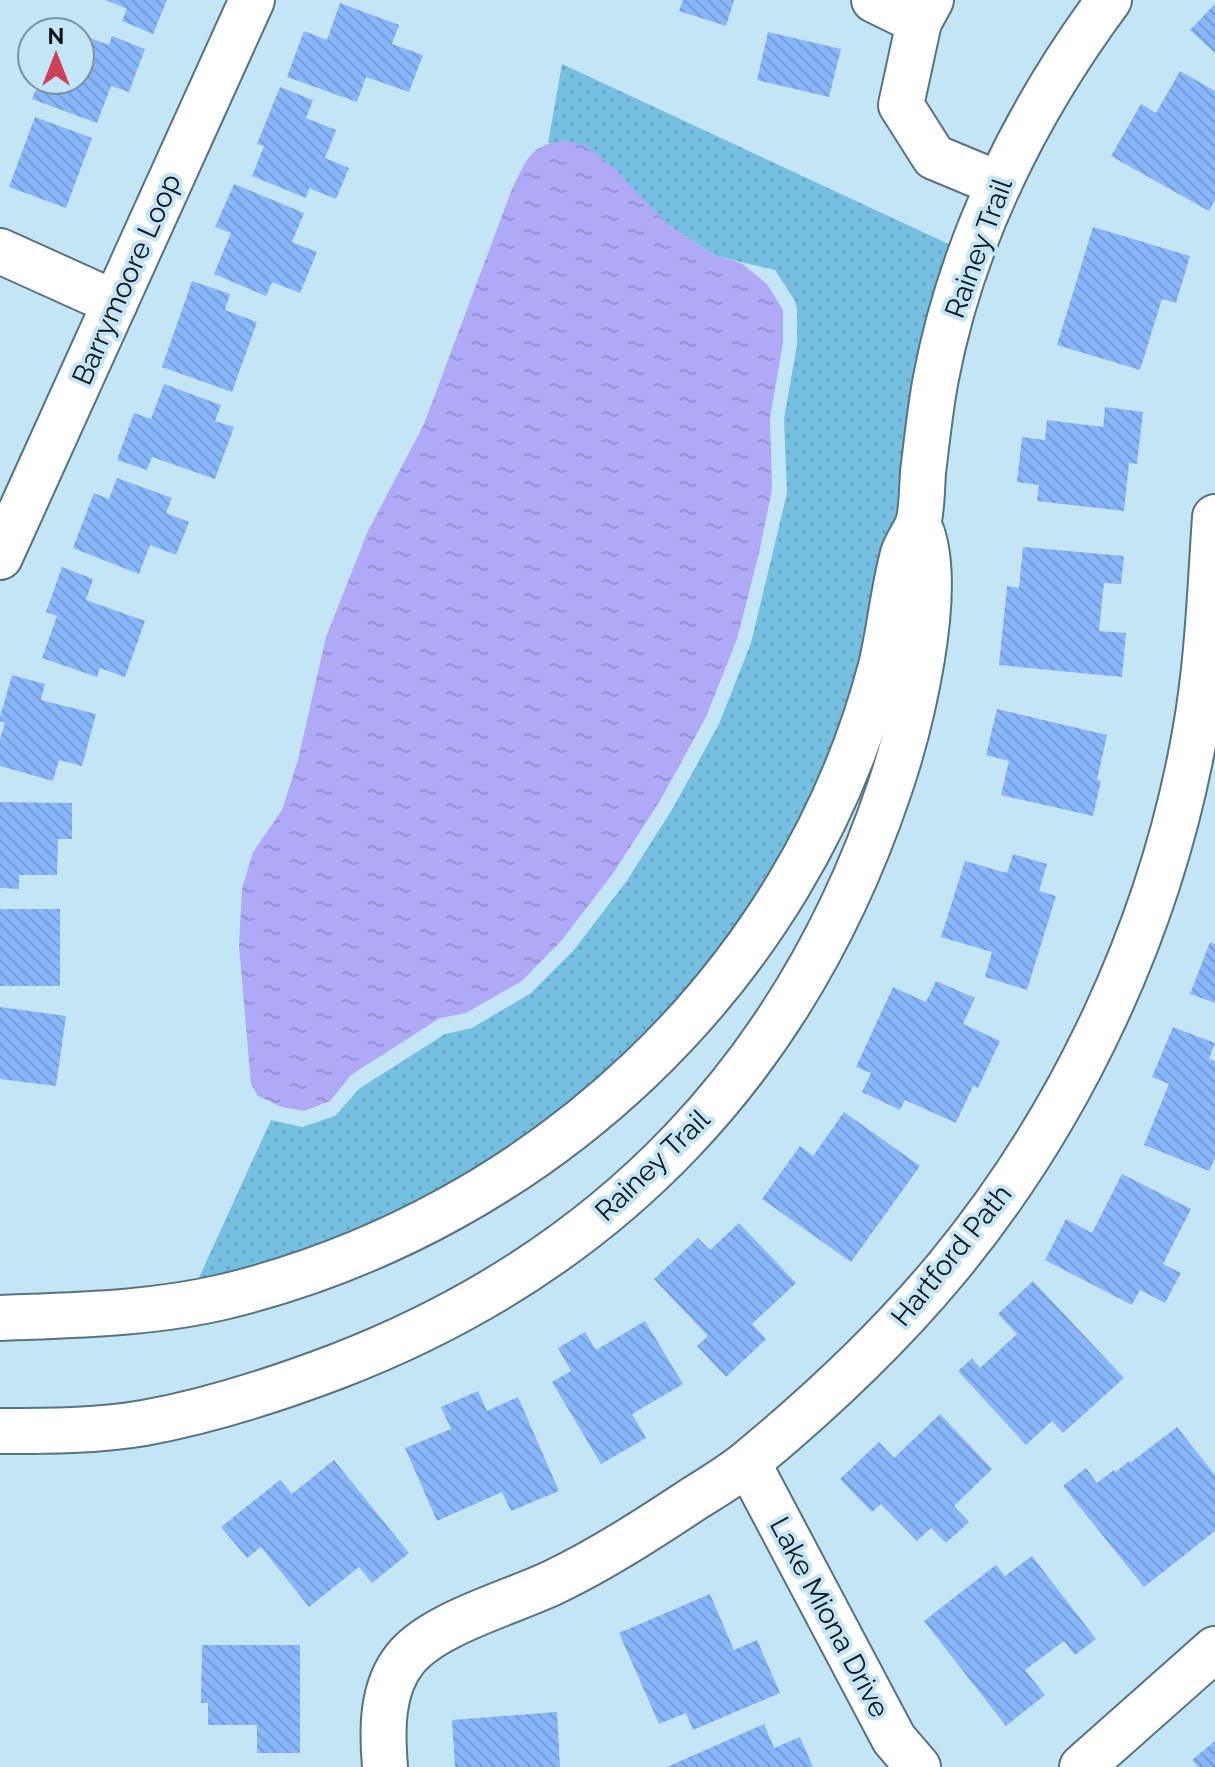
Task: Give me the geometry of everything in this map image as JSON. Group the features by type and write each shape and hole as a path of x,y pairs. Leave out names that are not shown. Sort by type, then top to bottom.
{"street":[{"name":"Barrymoore Loop","path":"0,557 252,0"},
{"path":"874,0 925,11 901,105 934,157 999,184"},
{"name":"Rainey Trail","path":"0,1318 154,1309 224,1297 283,1280 414,1229 478,1195 576,1127 657,1054 734,965 803,859 860,734 882,662 904,550 919,523 936,375 958,290 978,233 1049,85 1109,0"},
{"path":"0,251 115,303"},
{"name":"Hartford Path","path":"385,1767 382,1728 386,1703 404,1659 443,1630 520,1598 601,1558 748,1463 861,1362 904,1316 947,1268 1016,1173 1079,1068 1123,973 1166,855 1201,778 1195,734 1206,651 1215,517"},
{"name":"Rainey Trail","path":"0,1431 77,1430 143,1423 303,1380 399,1341 490,1294 566,1243 638,1186 684,1140 751,1060 804,979 859,874 898,762 923,654 929,552 919,523"},
{"name":"Lake Miona Drive","path":"748,1463 894,1739 918,1767"},
{"path":"1082,1767 1215,1649"}],"shaded area":[{"path":"562,64 955,247 903,509 897,511 900,521 844,726 788,850 690,991 567,1111 408,1211 279,1261 197,1282 271,1120 302,1127 335,1116 360,1088 445,1034 472,1028 531,993 573,951 626,882 673,808 719,724 751,643 787,493 784,419 797,345 795,301 775,270 716,256 668,225 585,145 548,143"}],"water":[{"path":"568,141 585,145 616,170 668,225 716,256 741,263 767,284 783,310 783,342 770,418 772,489 737,639 706,717 661,799 614,872 562,940 522,981 466,1013 440,1018 351,1075 330,1101 304,1111 282,1107 258,1096 251,1084 239,946 242,889 253,852 282,810 298,760 326,637 368,531 424,424 512,189 532,154 545,145"}],"building":[{"path":"106,0 167,0 153,34 122,21 127,9"},
{"path":"683,0 734,0 726,26 679,11"},
{"path":"340,3 399,25 392,44 423,55 409,92 366,77 357,102 287,77 304,31 327,40"},
{"path":"1215,4 1215,53 1190,30"},
{"path":"768,32 841,49 829,97 757,80"},
{"path":"112,36 145,49 129,92 111,86 97,123 32,99 33,96 96,96 96,40 109,45"},
{"path":"1180,71 1215,91 1215,200 1209,211 1111,156 1141,104 1156,113"},
{"path":"280,87 313,100 306,118 336,130 325,158 349,168 336,199 309,188 306,198 252,176 264,146 257,144"},
{"path":"35,117 92,138 66,208 9,187"},
{"path":"234,184 304,213 292,242 317,252 300,293 272,282 266,296 214,274 231,233 215,227"},
{"path":"1093,227 1190,256 1176,303 1162,299 1140,370 1057,345"},
{"path":"192,281 230,294 225,310 257,322 232,392 162,367"},
{"path":"164,384 221,405 215,421 234,427 215,479 152,457 147,470 117,460 134,413 151,419"},
{"path":"1105,407 1143,412 1137,464 1129,463 1124,511 1037,501 1039,485 1017,482 1022,437 1045,440 1047,420 1103,427"},
{"path":"117,478 172,498 166,513 189,522 176,555 150,545 139,574 73,548 94,493 109,499"},
{"path":"1023,547 1124,556 1121,584 1104,583 1099,631 1126,633 1122,677 999,665 1007,586 1019,588"},
{"path":"62,567 93,579 86,600 145,621 125,677 100,668 97,677 42,658 57,616 46,612"},
{"path":"12,675 45,684 41,700 96,714 82,766 59,760 53,781 0,766 0,739 5,723 0,721 0,717"},
{"path":"997,709 1107,735 1093,816 1001,795 1009,761 986,755"},
{"path":"0,802 72,803 72,839 58,839 57,875 19,875 19,889 0,888"},
{"path":"1013,854 1047,864 1039,891 1056,896 1027,990 985,977 992,952 941,937 965,861 1007,873"},
{"path":"0,909 60,909 60,986 0,986"},
{"path":"1210,942 1215,944 1215,1003 1190,994"},
{"path":"936,981 975,998 963,1024 1000,1041 978,1088 973,1086 956,1123 905,1100 900,1110 862,1092 871,1073 856,1067 893,987 926,1002"},
{"path":"0,1007 66,1016 56,1086 0,1079"},
{"path":"1173,1027 1215,1043 1209,1059 1215,1061 1215,1158 1209,1171 1144,1145 1169,1084 1152,1077"},
{"path":"844,1112 920,1166 851,1262 762,1199 800,1146 813,1156"},
{"path":"1122,1174 1191,1209 1163,1264 1181,1273 1165,1303 1140,1290 1132,1305 1045,1260 1066,1219 1092,1233"},
{"path":"739,1223 796,1283 752,1324 766,1339 726,1377 697,1346 708,1336 654,1279 698,1238 710,1250"},
{"path":"1033,1281 1124,1378 1063,1433 1052,1421 1026,1445 958,1371 972,1358 980,1368 1017,1334 998,1314"},
{"path":"645,1321 683,1384 632,1414 646,1438 601,1464 552,1382 571,1371 558,1348 585,1332 596,1350"},
{"path":"478,1391 487,1411 518,1397 559,1491 511,1511 502,1492 437,1521 405,1448 451,1429 441,1407"},
{"path":"940,1414 992,1469 954,1506 969,1522 946,1543 931,1528 917,1541 881,1504 872,1512 840,1479 879,1442 894,1458"},
{"path":"1177,1427 1215,1475 1215,1531 1144,1587 1063,1486 1086,1468 1097,1483 1130,1463"},
{"path":"334,1460 409,1553 372,1583 359,1567 309,1607 261,1547 247,1558 221,1527 280,1480 292,1494"},
{"path":"1032,1556 1096,1639 1075,1655 1064,1641 1025,1670 1045,1695 1006,1726 924,1621 996,1565 1005,1576"},
{"path":"710,1594 734,1650 757,1640 780,1693 693,1730 686,1713 659,1724 619,1633"},
{"path":"202,1645 300,1645 300,1753 257,1753 257,1725 208,1725 208,1703 201,1703"},
{"path":"557,1712 560,1767 455,1767 452,1720"},
{"path":"764,1724 774,1748 800,1737 813,1767 667,1767"},
{"path":"1215,1741 1215,1767 1198,1767 1192,1760"}]}
